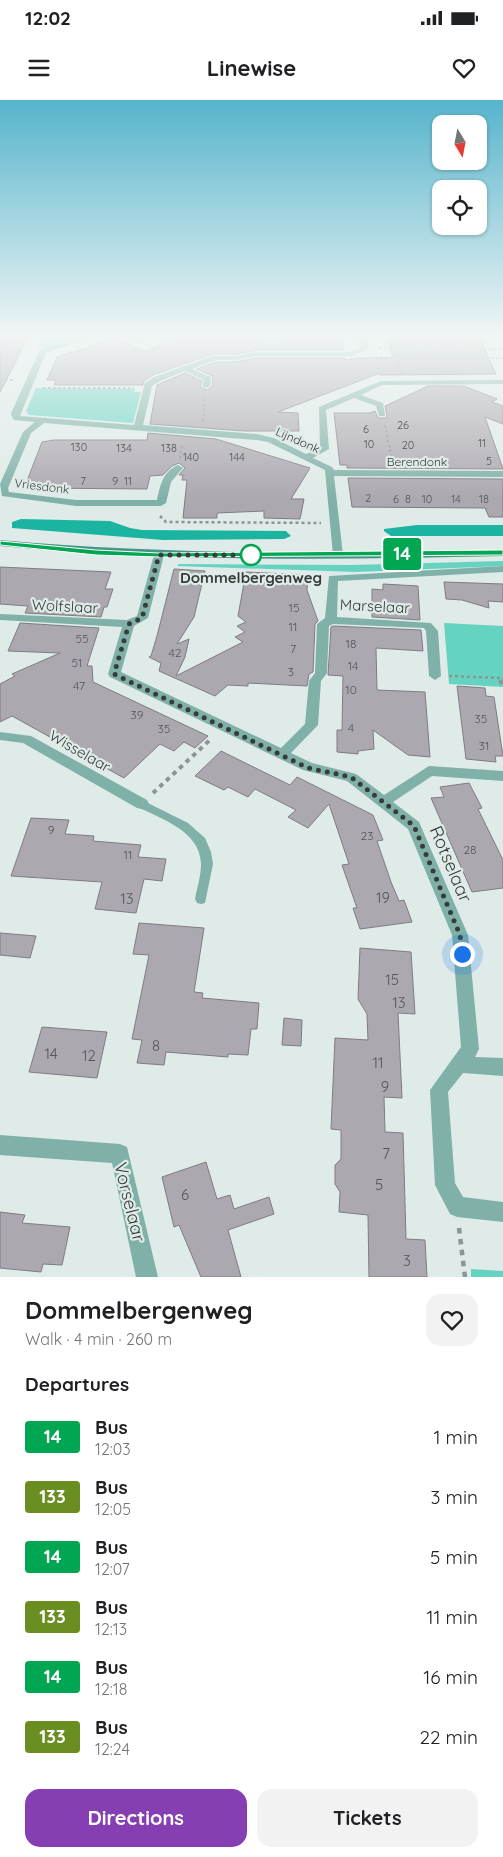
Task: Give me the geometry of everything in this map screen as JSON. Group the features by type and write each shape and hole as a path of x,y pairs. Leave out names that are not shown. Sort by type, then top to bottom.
{"street":[{"name":"Lijndonk","path":"26,389 15,415 17,418 264,438 326,466 331,473 338,555"},
{"path":"138,428 147,389"},
{"path":"307,458 326,448 322,409 368,389"},
{"path":"354,395 380,405 382,414"},
{"name":"Vriesdonk","path":"41,421 27,432 3,488 5,494 76,503 162,503"},
{"path":"160,515 166,482 178,468"},
{"name":"Berendonk","path":"331,473 503,474"},
{"path":"0,543 70,550 159,555 338,555 503,552"},
{"name":"Rotselaar","path":"159,555 142,618 129,624 114,674 308,768 351,777 414,826 460,935 470,1049 439,1090 445,1186 457,1207"},
{"name":"Marselaar","path":"282,755 311,725 315,681 321,673 333,578 503,569"},
{"name":"Wolfslaar","path":"0,617 129,624"},
{"name":"Marselaar","path":"327,622 427,625 432,631 435,676"},
{"name":"Wisselaar","path":"0,736 26,739 142,804"},
{"path":"384,801 430,771 503,776"},
{"path":"459,1064 503,1067"},
{"name":"Vorselaar","path":"0,1145 120,1154 148,1277"},
{"path":"457,1207 503,1212"}],"lane":[{"path":"142,804 192,830 201,839 207,862 201,899"}],"path":[{"path":"202,433 206,389"},
{"path":"382,414 395,473"},
{"path":"178,468 184,432"},
{"path":"160,515 166,522 335,523"},
{"path":"435,676 500,678 503,686"},
{"path":"142,804 224,727"},
{"path":"457,1207 465,1277"}],"shaded area":[{"path":"36,389 135,389 134,392 141,392 133,423 29,415 26,411"},
{"path":"21,519 110,521 142,530 286,531 291,536 284,539 163,540 12,528 12,522"},
{"path":"417,525 503,525 503,536 391,536 384,531 384,529"},
{"path":"503,561 503,566 356,572 177,566 179,564 352,565"},
{"path":"444,623 503,626 503,687 449,684"},
{"path":"471,1269 503,1271 503,1277 471,1277"}],"building":[{"path":"156,389 338,389 278,412 298,413 299,431 244,431 150,424"},
{"path":"422,389 471,389 497,399 492,402 503,406 503,424 485,417 503,469 347,468 347,465 340,465 334,413 370,413 375,411 378,418 385,418 387,416 385,406"},
{"path":"148,433 216,439 310,468 291,499 304,499 300,519 264,518 264,511 217,513 217,518 183,518 187,480 182,480 183,475 179,475 185,468 179,463 172,466 163,475 150,476 147,489 36,488 37,485 25,486 42,442 54,440 147,440"},
{"path":"348,478 503,479 503,517 489,517 485,508 352,507"},
{"path":"0,567 111,572 105,589 113,589 107,607 104,607 101,617 25,613 28,606 0,604"},
{"path":"174,569 205,571 194,617 177,644 189,639 185,657 176,676 243,642 235,637 245,632 237,626 246,622 238,616 246,572 308,575 307,590 318,621 315,624 313,672 309,674 307,686 248,683 248,686 228,685 215,696 159,671 161,663 149,657 151,656 157,636"},
{"path":"444,582 503,584 503,602 488,601 489,608 462,600 446,599"},
{"path":"383,584 418,586 420,620 372,617 372,589 383,590"},
{"path":"20,623 99,628 87,666 92,666 93,682 208,736 195,748 184,742 174,751 160,744 124,778 12,716 0,722 0,684 15,676 12,674 60,653 8,651"},
{"path":"331,627 421,630 423,651 376,648 377,690 425,692 430,757 408,755 373,730 374,749 358,751 358,754 337,752 337,730 342,730 343,676 328,675"},
{"path":"457,686 485,688 486,696 494,697 503,756 495,756 496,762 466,759"},
{"path":"221,751 290,785 297,777 373,815 383,840 377,841 391,882 399,901 404,900 412,922 360,929 353,908 357,908 342,865 349,864 329,804 308,828 288,817 296,810 255,789 248,797 228,787 224,790 195,776"},
{"path":"469,783 482,808 478,809 503,860 503,888 472,892 431,798 444,797 440,787"},
{"path":"31,818 69,820 65,834 94,836 93,841 141,845 138,857 166,859 162,881 144,879 136,913 95,909 102,882 11,876"},
{"path":"139,923 204,928 194,992 203,993 202,998 259,1003 257,1029 251,1029 248,1055 228,1054 228,1057 166,1052 164,1065 137,1063 142,1040 132,1039 149,955 133,954"},
{"path":"0,933 36,936 30,958 0,955"},
{"path":"360,948 411,952 415,1014 398,1013 402,1098 384,1097 385,1132 403,1133 406,1239 425,1240 427,1277 369,1277 368,1215 339,1212 340,1192 335,1184 335,1165 341,1159 341,1130 331,1129 335,1038 368,1040 367,1014 358,999"},
{"path":"284,1018 302,1020 301,1046 282,1045"},
{"path":"42,1027 107,1032 97,1078 29,1072"},
{"path":"206,1162 217,1199 230,1195 234,1209 269,1197 274,1214 228,1230 241,1277 201,1277 179,1225 174,1227 162,1177"},
{"path":"0,1212 25,1215 22,1223 70,1227 62,1265 43,1264 41,1272 0,1268"}],"bus line":[{"name":"14","path":"0,543 52,549 159,555 462,554 503,552"}],"place":[{"name":"Dommelbergenweg","path":"251,555"}],"route":[{"path":"251,555 159,555 142,618 129,624 114,674 308,768 351,777 400,813 414,826 460,935 462,954"}]}
